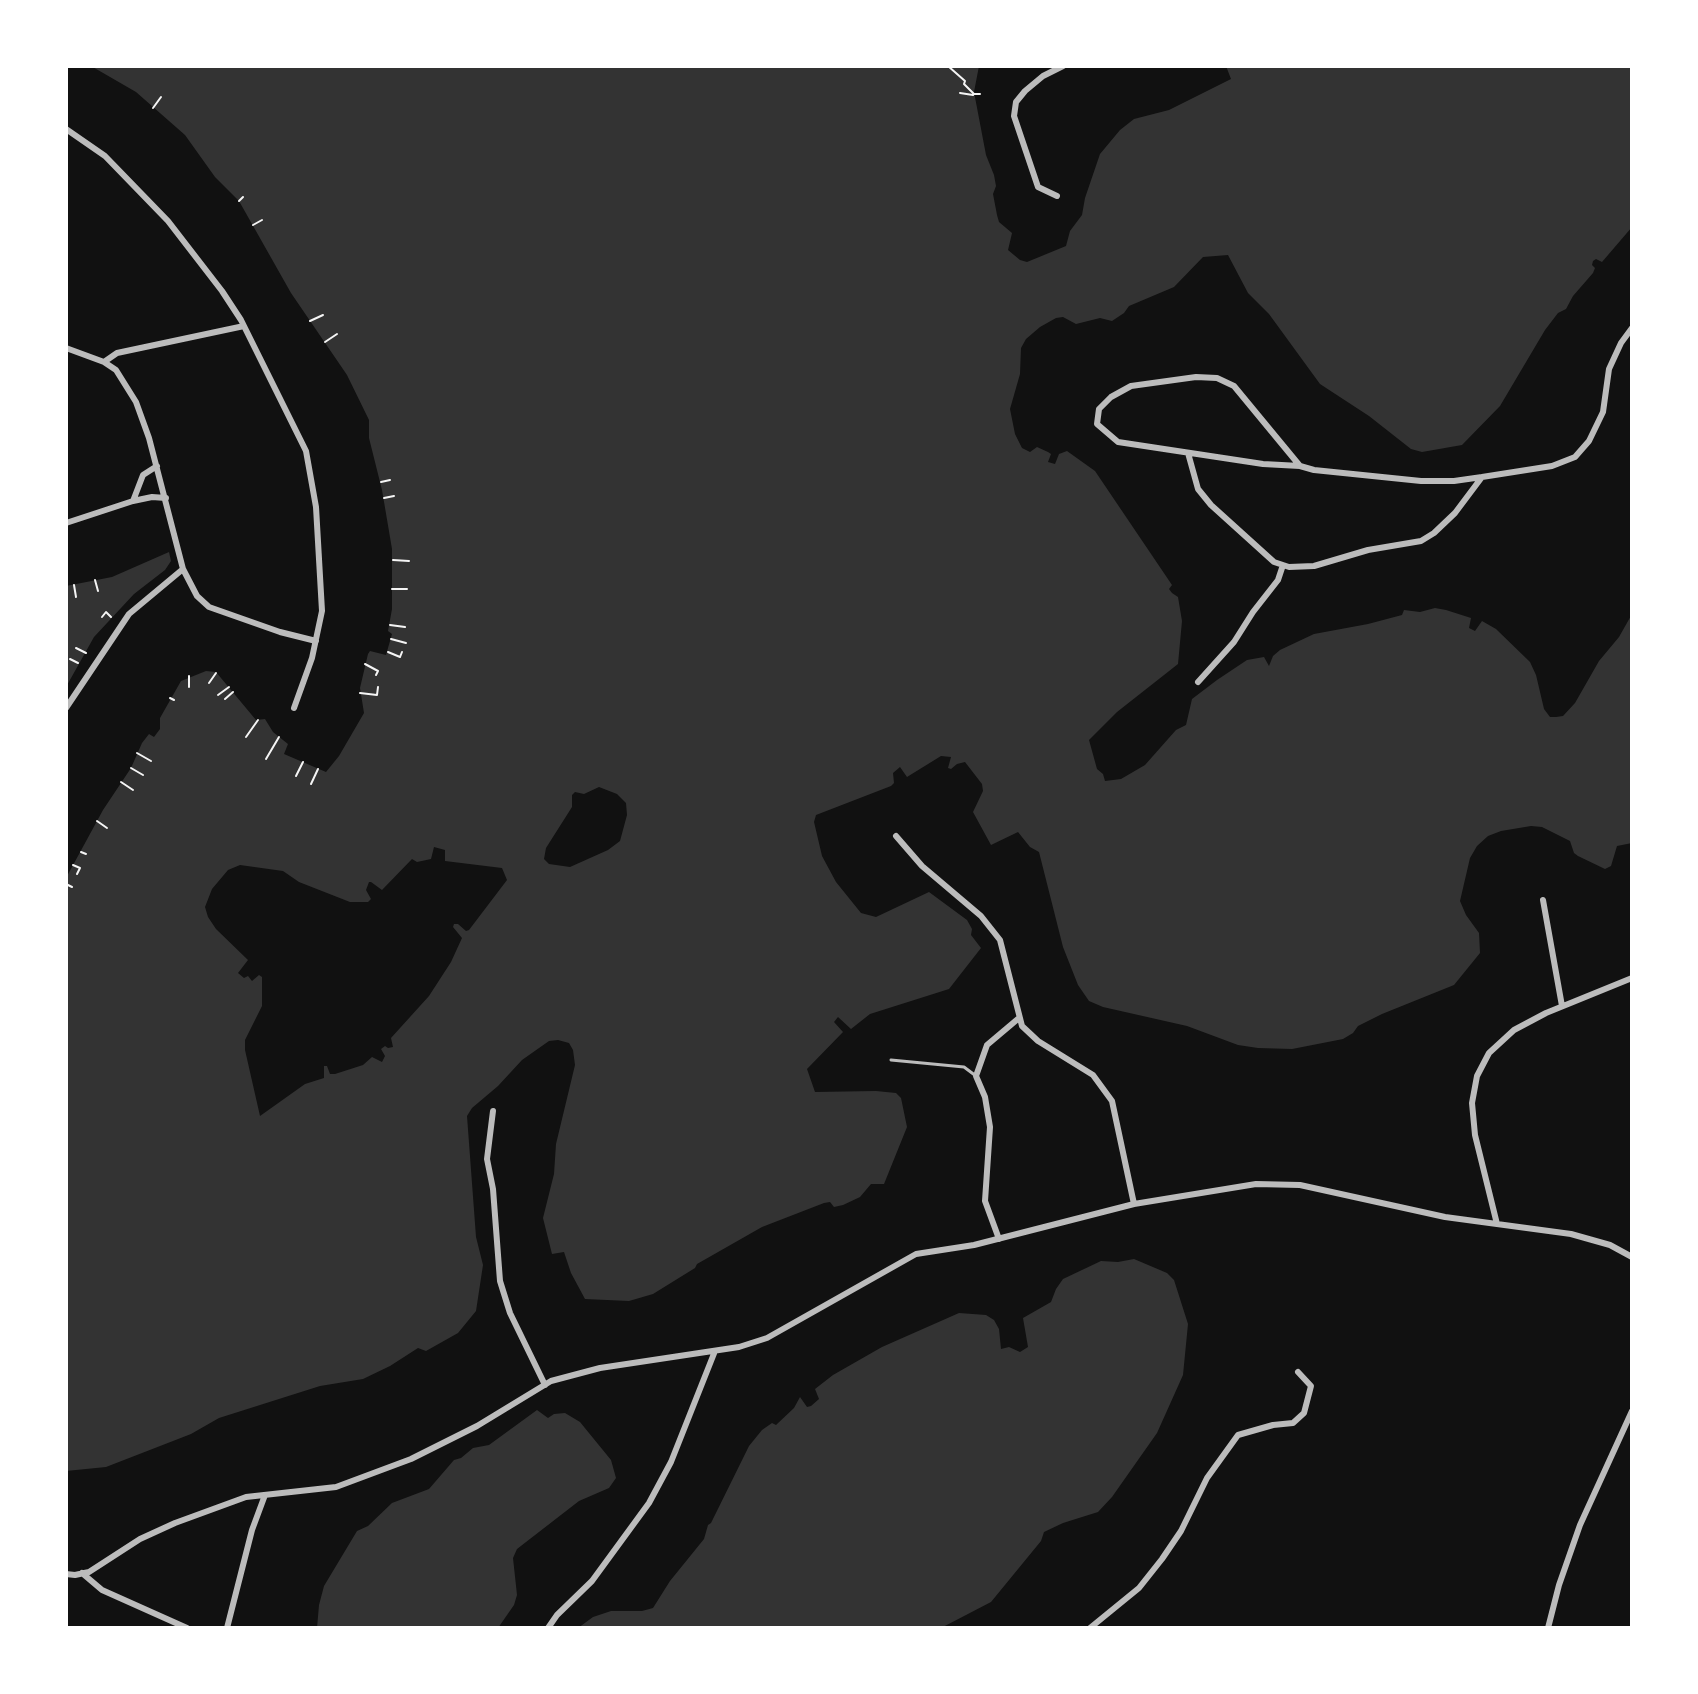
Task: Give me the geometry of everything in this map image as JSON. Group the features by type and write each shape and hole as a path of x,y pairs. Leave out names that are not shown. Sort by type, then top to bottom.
{"street":[{"path":"1057,196 1038,187 1014,116 1016,102 1025,91 1043,76 1063,66"},
{"path":"66,129 105,156 168,221 222,291 244,326 306,451 316,507 322,611 316,641 294,708"},
{"path":"104,362 117,353 244,326"},
{"path":"1300,466 1234,386 1217,378 1196,377 1131,386 1111,397 1099,409 1097,424 1118,442 1283,466 1421,481 1482,477 1552,466 1575,457 1589,441 1603,412 1609,369 1632,328"},
{"path":"66,347 116,370 136,402 157,466 183,569 197,596 209,607 316,641"},
{"path":"1188,453 1198,489 1211,505 1274,562 1283,565 1314,566 1368,550 1421,541 1455,513 1482,477"},
{"path":"133,501 143,475 157,466"},
{"path":"66,523 133,501 166,498"},
{"path":"1198,682 1234,642 1278,580 1283,565"},
{"path":"66,708 129,614 183,569"},
{"path":"896,836 922,866 981,916 1000,940 1022,1026 1038,1041 1093,1075 1112,1101 1134,1204"},
{"path":"1543,900 1562,1006"},
{"path":"1497,1224 1475,1135 1472,1103 1477,1076 1489,1053 1514,1030 1562,1006 1632,978"},
{"path":"999,1239 985,1201 990,1127 985,1097 976,1076 987,1045 1019,1018"},
{"path":"493,1111 487,1159 493,1189 500,1281 510,1313 545,1385"},
{"path":"66,1574 89,1572 140,1539 246,1497 336,1487 387,1469 477,1426 545,1385 600,1368 739,1347 767,1338 916,1254 999,1239 1134,1204 1211,1189 1256,1184 1300,1185 1445,1217 1571,1234 1610,1245 1632,1257"},
{"path":"548,1628 592,1581 649,1503 671,1462 715,1351"},
{"path":"1090,1628 1139,1588 1162,1559 1181,1531 1207,1478 1238,1435 1293,1423 1304,1413 1311,1386 1298,1372"},
{"path":"1548,1628 1580,1525 1632,1411"},
{"path":"227,1628 244,1559 265,1495"},
{"path":"82,1573 102,1590 187,1628"}],"lane":[{"path":"891,1060 964,1067 976,1076"}],"path":[{"path":"948,66 974,94"},
{"path":"960,93 980,94"},
{"path":"153,108 161,97"},
{"path":"239,201 243,197"},
{"path":"253,225 262,220"},
{"path":"310,321 323,315"},
{"path":"325,342 337,334"},
{"path":"381,482 390,480"},
{"path":"384,498 394,496"},
{"path":"393,560 409,561"},
{"path":"95,580 98,591"},
{"path":"74,585 76,597"},
{"path":"392,589 407,589"},
{"path":"102,617 111,608"},
{"path":"106,612 111,617"},
{"path":"390,625 405,627"},
{"path":"391,639 406,643"},
{"path":"76,648 86,653"},
{"path":"388,652 400,657 402,652"},
{"path":"70,659 78,663"},
{"path":"365,664 378,671 376,675"},
{"path":"209,683 216,673"},
{"path":"189,676 189,687"},
{"path":"218,695 229,687"},
{"path":"360,693 377,695 378,687"},
{"path":"225,699 233,692"},
{"path":"170,698 174,700"},
{"path":"246,737 258,720"},
{"path":"266,759 279,737"},
{"path":"137,753 151,761"},
{"path":"296,776 303,762"},
{"path":"131,768 143,775"},
{"path":"311,784 318,769"},
{"path":"121,782 133,790"},
{"path":"97,821 107,828"},
{"path":"81,852 86,854"},
{"path":"73,865 80,868 77,874"},
{"path":"66,884 72,887"}],"shaded area":[{"path":"91,66 979,66 974,92 986,155 994,175 996,186 993,194 997,215 999,222 1012,233 1008,250 1027,262 1066,246 1070,231 1082,215 1100,154 1120,130 1134,119 1169,110 1231,79 1226,66 1632,66 1632,227 1602,262 1593,261 1593,273 1566,309 1558,313 1545,330 1500,406 1462,445 1422,452 1411,449 1369,416 1320,384 1269,314 1248,293 1228,255 1203,257 1174,287 1129,306 1112,321 1100,318 1076,324 1063,317 1040,327 1021,348 1020,374 1010,409 1015,434 1022,448 1030,452 1037,447 1048,452 1051,454 1048,462 1055,464 1059,454 1067,451 1095,471 1172,585 1169,589 1178,597 1182,621 1178,664 1117,712 1089,740 1097,769 1105,781 1121,779 1145,765 1176,730 1186,725 1192,699 1217,680 1247,660 1264,657 1269,666 1280,650 1314,634 1402,615 1404,610 1446,610 1471,618 1469,628 1475,631 1482,621 1496,629 1530,662 1544,709 1550,717 1556,717 1563,716 1575,703 1599,661 1619,637 1632,614 1632,843 1617,846 1611,866 1605,869 1578,856 1570,841 1542,827 1501,831 1488,836 1470,858 1460,901 1479,933 1480,953 1454,985 1382,1014 1358,1026 1343,1039 1292,1049 1258,1048 1238,1045 1187,1026 1089,1001 1078,985 1063,947 1039,852 1030,847 1018,832 991,845 973,812 983,791 982,784 965,762 951,769 948,768 951,757 941,756 907,777 900,767 893,773 894,783 891,786 816,815 814,822 822,856 836,882 861,913 876,917 929,892 967,920 972,929 971,935 981,948 949,989 870,1014 851,1029 838,1017 834,1022 843,1032 807,1069 815,1092 876,1091 896,1093 901,1098 907,1127 884,1184 871,1184 860,1197 843,1205 834,1207 830,1202 824,1203 762,1227 697,1264 653,1294 629,1301 585,1299 564,1252 552,1254 543,1218 554,1174 556,1144 575,1065 569,1043 549,1041 522,1060 467,1116 476,1237 483,1265 476,1311 458,1333 426,1351 418,1348 363,1379 320,1386 219,1418 191,1434 106,1467 66,1471 66,878 103,810 131,768 142,743 149,734 154,737 160,729 160,718 181,681 206,671 216,672 256,720 265,719 273,732 288,744 284,754 326,772 364,713 360,688 368,654 370,651 386,655 392,634 388,631 392,609 392,549 369,438 369,420 347,375 291,293 239,201 215,177 185,135 136,92","holes":["599,787 617,794 626,803 627,815 620,841 608,850 570,867 549,864 544,859 546,848 572,807 572,795 575,792 584,794","434,847 445,850 445,861 502,868 507,880 469,930 454,924 462,938 451,962 429,996 391,1038 393,1047 381,1049 385,1056 382,1062 372,1057 363,1065 335,1074 330,1074 324,1066 324,1078 305,1084 260,1116 245,1040 262,1006 262,977 259,975 252,981 238,973 248,960 208,917 205,907 212,889 228,870 240,865 283,871 299,882 350,902 368,902 371,899 366,890 369,882 382,890 412,859 417,862 431,859"]},
{"path":"169,552 171,561 165,570 134,594 94,637 66,687 66,586 112,577"},
{"path":"1134,1259 1167,1273 1174,1280 1188,1324 1183,1375 1157,1433 1112,1497 1098,1512 1044,1532 1041,1541 991,1602 941,1628 578,1628 593,1617 611,1611 653,1608 704,1539 708,1525 749,1446 762,1430 772,1423 776,1425 794,1408 800,1397 807,1407 811,1406 819,1399 815,1389 833,1375 882,1347 959,1313 986,1315 994,1320 999,1329 1001,1349 1009,1347 1020,1352 1028,1347 1023,1318 1051,1302 1063,1279 1101,1261"},
{"path":"537,1410 548,1418 565,1413 580,1422 611,1460 616,1478 609,1488 579,1501 517,1549 513,1558 517,1595 498,1628 317,1628 324,1586 357,1531 368,1526 392,1503 429,1489 454,1460 473,1448 489,1445"}]}
